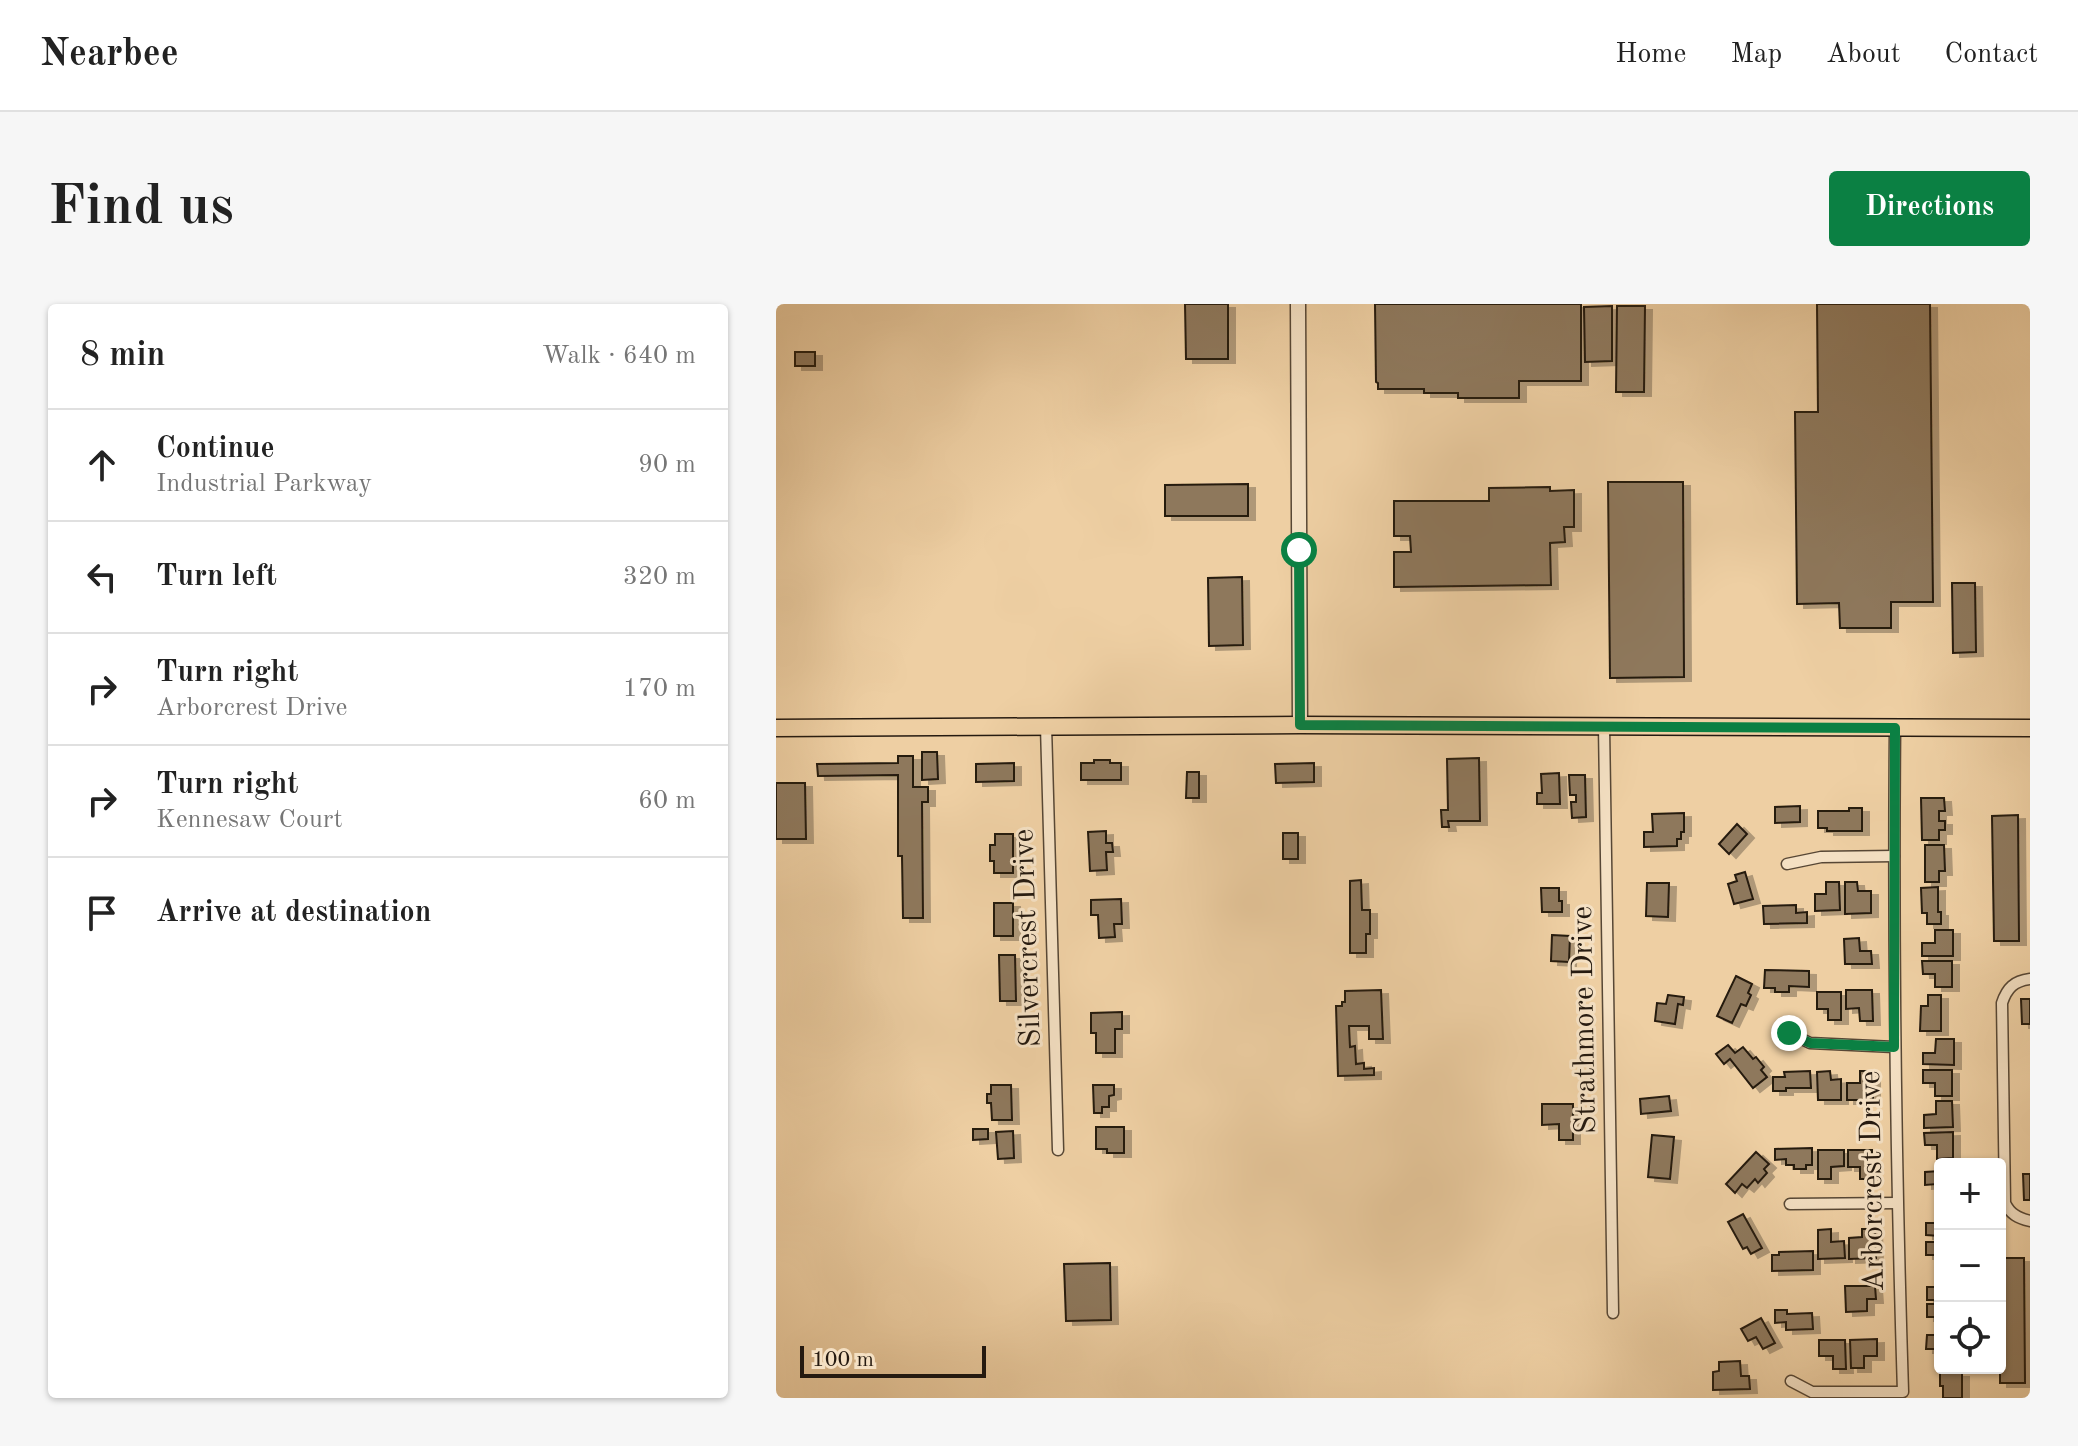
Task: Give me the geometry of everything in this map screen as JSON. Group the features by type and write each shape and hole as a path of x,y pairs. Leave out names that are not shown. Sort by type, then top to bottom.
{"main road":[{"path":"776,728 1300,725 2030,728"}],"street":[{"path":"1298,304 1300,725"},
{"name":"Silvercrest Drive","path":"1046,726 1058,1150"},
{"name":"Strathmore Drive","path":"1604,726 1613,1313"},
{"name":"Arborcrest Drive","path":"1791,1381 1812,1392 1903,1392 1894,1047 1895,728"},
{"path":"1787,864 1821,857 1894,856"},
{"path":"2030,979 2010,987 2002,1003 2005,1203 2012,1214 2030,1221"},
{"path":"1789,1033 1810,1043 1894,1047"},
{"path":"1790,1204 1897,1203"}],"building":[{"path":"1185,304 1228,304 1228,359 1186,359"},
{"path":"1375,304 1581,304 1581,381 1519,381 1519,398 1458,398 1458,393 1424,393 1424,389 1378,389"},
{"path":"1817,304 1930,304 1933,602 1891,602 1891,628 1840,628 1839,603 1797,604 1795,412 1818,412"},
{"path":"1612,306 1612,361 1585,362 1584,307"},
{"path":"1617,306 1645,306 1644,392 1616,392"},
{"path":"795,352 815,352 815,366 795,366"},
{"path":"1608,482 1683,482 1684,677 1610,678"},
{"path":"1248,484 1248,516 1165,516 1165,485"},
{"path":"1550,487 1550,491 1574,490 1574,527 1564,527 1565,542 1550,543 1551,585 1394,587 1394,552 1411,552 1410,536 1394,536 1394,501 1489,501 1489,488"},
{"path":"1242,577 1243,645 1209,646 1208,578"},
{"path":"1952,583 1975,583 1976,652 1953,653"},
{"path":"922,752 937,752 938,779 922,780"},
{"path":"898,756 913,756 913,787 928,787 928,802 922,802 923,918 903,918 902,856 898,856 898,775 818,776 817,764 898,763"},
{"path":"1479,758 1480,821 1448,821 1449,827 1442,827 1441,810 1448,810 1447,759"},
{"path":"1094,760 1121,763 1121,780 1081,780 1081,763 1094,763"},
{"path":"1014,763 1014,781 976,782 976,764"},
{"path":"1314,763 1314,782 1276,783 1275,764"},
{"path":"1187,772 1199,772 1199,798 1186,798"},
{"path":"1559,773 1560,804 1537,804 1537,793 1542,793 1541,774"},
{"path":"1569,775 1585,775 1586,817 1572,818 1571,802 1576,802 1576,795 1570,795"},
{"path":"776,783 805,783 806,839 776,839"},
{"path":"1921,798 1944,798 1945,811 1939,811 1939,821 1945,821 1945,830 1939,830 1939,840 1922,840"},
{"path":"1800,806 1800,822 1775,823 1775,807"},
{"path":"1849,808 1862,808 1862,831 1818,828 1818,811 1849,811"},
{"path":"1684,813 1684,832 1681,832 1681,839 1677,839 1677,846 1644,847 1644,832 1653,832 1652,814"},
{"path":"2018,815 2019,941 1994,941 1992,816"},
{"path":"1737,824 1747,834 1729,854 1719,844"},
{"path":"1106,831 1106,843 1112,843 1113,852 1106,852 1107,870 1090,871 1088,832"},
{"path":"1283,833 1298,833 1298,859 1283,859"},
{"path":"995,834 1013,834 1013,873 994,873 990,845 995,845"},
{"path":"1925,845 1944,845 1945,871 1939,871 1939,882 1925,882"},
{"path":"1745,872 1753,899 1734,904 1728,884 1737,881 1735,875"},
{"path":"1361,880 1362,910 1370,910 1370,934 1366,934 1366,953 1350,953 1350,881"},
{"path":"1826,882 1839,882 1840,910 1815,911 1815,894 1826,894"},
{"path":"1845,882 1857,882 1858,891 1871,891 1871,913 1845,914"},
{"path":"1647,883 1669,883 1668,917 1646,916"},
{"path":"1938,887 1941,924 1927,924 1927,913 1922,913 1921,888"},
{"path":"1541,888 1559,888 1562,912 1542,912"},
{"path":"1121,899 1122,924 1114,924 1115,937 1099,938 1098,915 1091,915 1091,900"},
{"path":"994,903 1013,903 1013,936 994,936"},
{"path":"1796,905 1796,913 1807,912 1807,923 1764,924 1763,906"},
{"path":"1935,930 1953,930 1953,956 1922,956 1922,943 1935,943"},
{"path":"1552,935 1570,936 1569,962 1551,961"},
{"path":"1859,938 1860,951 1871,951 1872,964 1845,964 1844,939"},
{"path":"999,955 1015,955 1016,1001 1000,1001"},
{"path":"1922,961 1952,961 1952,987 1935,987 1935,974 1923,974"},
{"path":"1765,970 1809,971 1809,987 1789,986 1789,992 1764,988"},
{"path":"1736,976 1752,984 1746,1006 1741,1004 1732,1023 1717,1016"},
{"path":"1381,990 1383,1039 1369,1039 1369,1026 1349,1026 1350,1047 1355,1046 1356,1064 1364,1063 1364,1069 1374,1068 1374,1075 1338,1076 1336,1006 1342,1006 1345,1002 1345,991"},
{"path":"1846,990 1872,990 1873,1021 1860,1021 1859,1008 1846,1009"},
{"path":"1817,992 1841,992 1841,1020 1828,1020 1828,1009 1817,1009"},
{"path":"1668,995 1684,997 1683,1005 1678,1004 1675,1024 1655,1021 1657,1003 1666,1004"},
{"path":"1928,995 1941,995 1941,1031 1920,1031 1921,1006 1928,1006"},
{"path":"2021,999 2030,999 2030,1024 2022,1024"},
{"path":"1122,1012 1122,1029 1115,1029 1115,1053 1096,1053 1096,1033 1091,1033 1091,1013"},
{"path":"1936,1039 1954,1039 1954,1065 1923,1064 1923,1053 1935,1053"},
{"path":"1728,1045 1735,1053 1743,1047 1753,1059 1756,1057 1767,1077 1753,1088 1730,1059 1724,1064 1716,1054"},
{"path":"1923,1070 1952,1070 1952,1096 1935,1096 1935,1083 1923,1083"},
{"path":"1810,1071 1811,1088 1773,1091 1773,1077 1785,1077 1784,1072"},
{"path":"1830,1071 1831,1080 1841,1079 1841,1100 1818,1100 1817,1072"},
{"path":"1860,1071 1873,1071 1873,1100 1847,1100 1847,1083 1860,1083"},
{"path":"991,1085 1011,1085 1012,1120 992,1120 991,1103 987,1103"},
{"path":"1093,1085 1114,1085 1114,1095 1109,1096 1109,1107 1102,1107 1102,1113 1094,1113"},
{"path":"1669,1096 1671,1111 1641,1114 1640,1099"},
{"path":"1936,1101 1952,1101 1953,1127 1924,1128 1924,1115 1936,1114"},
{"path":"1542,1104 1573,1104 1573,1140 1559,1140 1559,1124 1542,1125"},
{"path":"1096,1127 1124,1127 1124,1153 1107,1153 1107,1149 1096,1149"},
{"path":"973,1129 988,1129 988,1139 973,1140"},
{"path":"1013,1131 1014,1158 998,1159 996,1132"},
{"path":"1953,1132 1953,1158 1937,1158 1937,1145 1925,1145 1924,1133"},
{"path":"1652,1135 1674,1137 1670,1179 1648,1177"},
{"path":"1812,1148 1812,1165 1806,1165 1806,1169 1786,1165 1786,1159 1775,1160 1775,1149"},
{"path":"1818,1150 1844,1150 1844,1166 1831,1167 1831,1179 1818,1179"},
{"path":"1848,1150 1872,1150 1872,1179 1860,1179 1860,1167 1848,1167"},
{"path":"1756,1152 1769,1164 1764,1169 1767,1173 1758,1183 1755,1179 1747,1188 1742,1184 1735,1193 1726,1184"},
{"path":"1934,1171 1934,1184 1925,1185 1925,1172"},
{"path":"2023,1174 2030,1174 2030,1200 2024,1200"},
{"path":"1743,1214 1762,1248 1751,1254 1747,1247 1743,1249 1728,1222"},
{"path":"1926,1223 1934,1223 1934,1236 1926,1235"},
{"path":"1831,1229 1831,1242 1844,1241 1845,1258 1818,1259 1818,1230"},
{"path":"1862,1229 1875,1229 1876,1258 1849,1259 1849,1238 1862,1237"},
{"path":"1926,1242 1934,1242 1934,1255 1926,1255"},
{"path":"1813,1251 1813,1270 1772,1271 1772,1255"},
{"path":"2006,1258 2024,1258 2025,1383 2000,1383 2000,1374 2006,1374"},
{"path":"1110,1263 1111,1320 1066,1321 1064,1264"},
{"path":"1845,1286 1875,1286 1876,1299 1867,1299 1867,1311 1846,1312"},
{"path":"1927,1287 1934,1287 1934,1300 1927,1300"},
{"path":"1927,1304 1934,1304 1934,1317 1927,1317"},
{"path":"1775,1310 1787,1310 1787,1314 1812,1313 1813,1329 1786,1330 1786,1322 1775,1323"},
{"path":"1761,1318 1775,1343 1763,1349 1756,1337 1748,1341 1741,1329"},
{"path":"1927,1335 1934,1335 1934,1349 1926,1349"},
{"path":"1877,1339 1877,1356 1864,1356 1864,1368 1851,1368 1850,1340"},
{"path":"1819,1340 1845,1340 1846,1369 1833,1369 1833,1356 1819,1356"},
{"path":"1740,1361 1741,1376 1749,1376 1750,1389 1713,1390 1713,1372 1719,1371 1719,1362"},
{"path":"1940,1374 1962,1374 1962,1398 1943,1398 1943,1386 1940,1386"}],"route":[{"path":"1299,550 1300,725 1895,728 1894,1047 1810,1043 1789,1033"}]}
